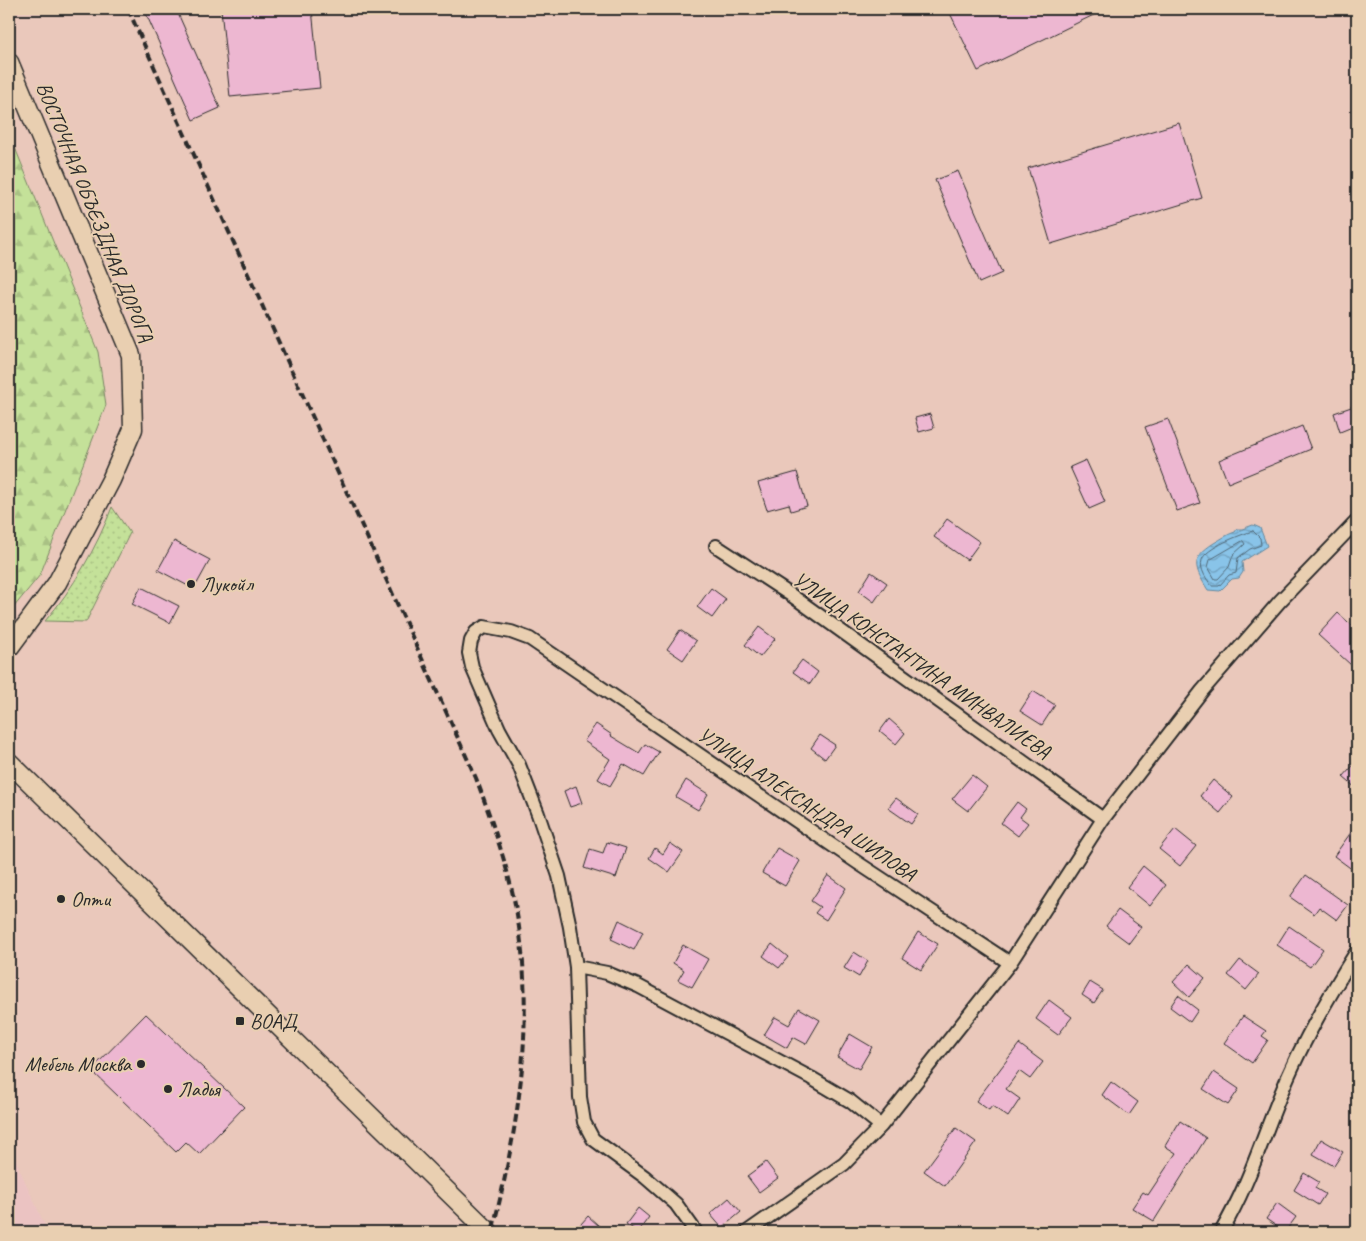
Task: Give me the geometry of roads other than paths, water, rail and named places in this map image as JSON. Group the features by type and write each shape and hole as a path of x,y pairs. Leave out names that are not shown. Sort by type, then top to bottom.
{"main road":[{"name":"ВОСТОЧНАЯ ОБЪЕЗДНАЯ ДОРОГА","path":"9,62 131,355 133,429 111,480 57,583 9,648"},
{"path":"9,762 489,1232"}],"street":[{"path":"747,1232 844,1164 880,1126 1010,962 1103,819 1202,691 1280,600 1357,522"},
{"name":"УЛИЦА КОНСТАНТИНА МИНВАЛИЕВА","path":"716,546 792,595 1103,819"},
{"name":"УЛИЦА АЛЕКСАНДРА ШИЛОВА","path":"576,967 570,927 558,876 538,814 519,765 499,729 472,668 469,653 471,642 476,632 484,627 511,632 530,639 583,678 1010,962"},
{"path":"1221,1232 1252,1173 1280,1095 1324,1003 1357,951"},
{"path":"696,1232 676,1204 645,1177 593,1139 584,1122 580,1097 576,967 607,973 638,986 811,1078 850,1102 880,1126"}],"water":[{"path":"1253,525 1260,528 1267,546 1242,562 1243,572 1239,578 1232,579 1220,591 1208,590 1197,569 1198,559 1201,554 1206,548 1235,532 1237,529"}],"railway":[{"path":"128,9 476,778 504,859 516,909 522,950 524,1031 522,1072 517,1112 502,1192 492,1232"}],"place":[{"name":"Лукойл","path":"191,584"},
{"name":"Опти","path":"61,899"},
{"name":"ВОАД","path":"240,1021"},
{"name":"Мебель Москва","path":"141,1064"},
{"name":"Ладья","path":"168,1089"}]}
